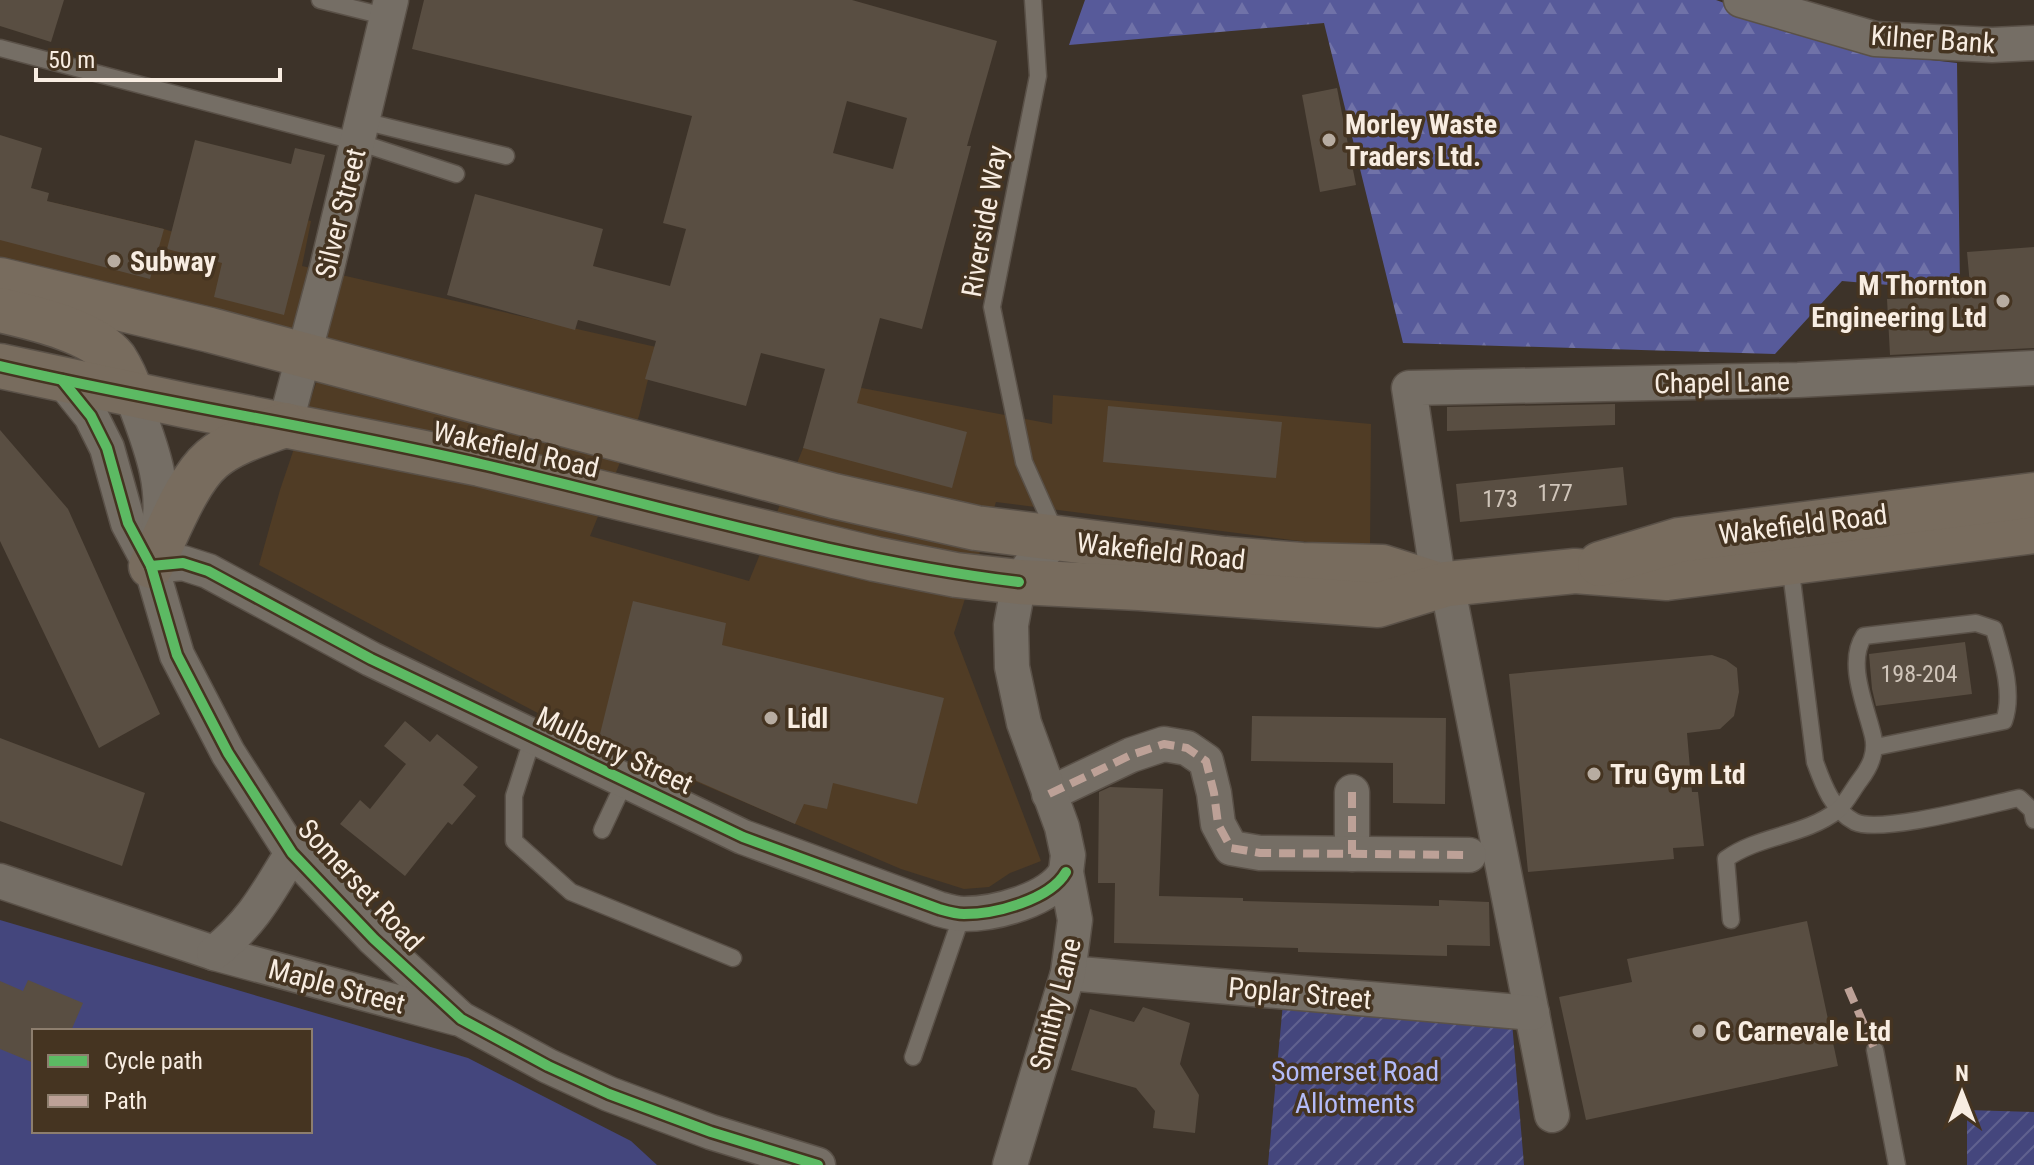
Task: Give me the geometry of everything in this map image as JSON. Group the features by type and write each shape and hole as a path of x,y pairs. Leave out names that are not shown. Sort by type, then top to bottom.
{"highway":[{"name":"Wakefield Road","path":"0,280 305,355 834,496 976,528 1225,559 1382,567 1443,585"},
{"path":"0,310 85,336 113,357 125,375 131,393"},
{"name":"Wakefield Road","path":"0,366 480,464 875,559 956,575 1019,582 1378,605 1443,585 1575,571 1667,578 2034,531"},
{"path":"151,566 192,485 211,459 240,442 285,425"},
{"name":"Wakefield Road","path":"1575,571 1679,540 2034,495"}],"street":[{"name":"Kilner Bank","path":"1741,0 1875,39 1992,45 2034,43"},
{"name":"Silver Street","path":"285,425 390,8"},
{"name":"Chapel Lane","path":"1443,585 1409,388 1798,380 2034,368"},
{"name":"Somerset Road","path":"62,380 91,416 107,448 128,523 151,566 177,655 228,753 292,853 374,939 461,1019 548,1066 609,1094 807,1164"},
{"name":"Somerset Road","path":"131,393 156,461 160,481 162,519 151,566"},
{"name":"Smithy Lane","path":"1010,1165 1068,973 1075,920 1062,827 1024,723 1012,667 1011,625 1019,582 1034,560 1058,539"},
{"name":"Mulberry Street","path":"151,566 183,563 208,571 371,659 743,837 889,892 962,915 999,909 1048,892 1059,884 1066,872"},
{"path":"1443,585 1552,1115"},
{"path":"1049,794 1131,755 1164,744 1187,748 1206,761 1218,824 1231,848 1260,853 1469,855"},
{"path":"1352,792 1352,854"},
{"name":"Maple Street","path":"214,953 240,932 264,900 292,853"},
{"name":"Maple Street","path":"0,881 214,953 461,1019"},
{"name":"Poplar Street","path":"1068,973 1532,1013"}],"lane":[{"path":"320,0 390,8"},
{"name":"Riverside Way","path":"1033,0 1038,76 992,307 1024,462 1058,539"},
{"path":"0,48 360,132 506,156"},
{"path":"360,132 456,174"},
{"path":"1790,562 1815,762 1824,788 1839,809 1857,823 1887,825 2019,798 2032,810 2034,820"},
{"path":"1731,920 1726,859 1737,850 1795,833 1839,809 1869,769 1876,747 1857,667 1856,648 1864,636 1976,623 1994,629 2009,705 2004,721 1876,747"},
{"path":"533,737 514,796 514,841 571,892 733,958"},
{"path":"602,830 625,781"},
{"path":"913,1057 962,915"},
{"path":"1875,1050 1897,1165"}],"shaded area":[{"path":"0,194 55,203 164,229 245,255 256,208 311,221 302,266 656,347 639,416 590,536 749,581 830,382 1052,424 1053,395 1371,424 1370,550 996,502 954,633 1041,861 1010,873 989,887 964,889 901,869 549,719 259,565 280,490 331,339 0,260"}],"green space":[{"path":"1085,0 1716,0 1860,52 1957,63 1960,291 1842,281 1775,354 1403,343 1324,23 1069,45"},
{"path":"0,920 468,1058 631,1141 657,1165 0,1165"},
{"name":"Somerset Road Allotments","path":"1283,1003 1512,1022 1524,1165 1268,1165"},
{"path":"1967,1110 2034,1112 2034,1165 1967,1165"}],"building":[{"path":"0,0 64,0 51,42 0,26"},
{"path":"424,0 852,0 997,41 967,146 971,146 922,329 880,318 857,403 967,432 952,488 803,448 825,369 761,353 746,406 645,379 656,341 578,320 575,330 447,295 475,194 603,229 593,266 670,286 686,229 663,223 692,116 412,49","holes":["847,101 907,118 893,169 833,153"]},
{"name":"Morley Waste Traders Ltd.","path":"1337,88 1356,185 1320,192 1302,95"},
{"path":"0,135 42,148 31,188 49,193 47,201 164,229 150,279 0,240"},
{"path":"195,140 291,164 295,148 325,155 284,315 214,297 222,263 167,249"},
{"path":"2034,247 2034,348 1890,355 1887,299 1971,296 1967,252"},
{"path":"1615,404 1615,425 1447,431 1447,407"},
{"path":"1108,406 1282,422 1276,478 1103,462"},
{"path":"0,430 68,509 160,714 99,748 0,541"},
{"path":"1623,467 1627,505 1460,522 1456,484"},
{"name":"Lidl","path":"633,601 726,623 722,645 944,698 917,804 833,783 827,809 804,804 795,824 599,738"},
{"path":"1965,642 1972,694 1876,706 1869,654"},
{"name":"Tru Gym Ltd","path":"1712,655 1737,668 1739,692 1734,716 1720,729 1687,733 1692,792 1698,792 1704,846 1673,848 1674,859 1528,872 1509,674"},
{"path":"1252,716 1446,718 1445,804 1393,803 1393,763 1251,761"},
{"path":"405,721 430,742 437,734 478,767 463,785 476,796 452,825 448,822 405,876 340,824 360,800 370,809 406,764 384,746"},
{"path":"0,738 145,793 122,866 0,821"},
{"path":"1110,787 1163,789 1159,896 1439,906 1439,900 1489,902 1490,946 1447,945 1447,956 1114,943 1115,883 1098,883 1099,792"},
{"name":"C Carnevale Ltd","path":"1807,921 1838,1066 1586,1120 1559,997 1632,982 1627,959"},
{"path":"28,980 83,1003 72,1029 32,1029 32,1062 0,1049 0,981 23,991"},
{"path":"1143,1007 1190,1023 1180,1064 1199,1095 1195,1133 1153,1128 1155,1111 1136,1088 1071,1070 1090,1009 1134,1022"}],"marked path":[{"path":"1049,794 1131,755 1164,744 1187,748 1206,761 1218,824 1231,848 1260,853 1469,855"},
{"path":"1352,792 1352,854"},
{"path":"1848,988 1875,1050"}],"cycle path":[{"path":"0,366 421,451 816,546 1019,582"},
{"path":"62,380 91,416 107,448 128,523 151,566 177,655 228,753 292,853 374,939 461,1019 548,1066 609,1094 711,1132 818,1165"},
{"path":"151,566 183,563 208,571 371,659 743,837 939,909 964,914 1021,904 1048,890 1066,872"}],"place":[{"name":"Morley Waste Traders Ltd.","path":"1329,140"},
{"name":"Subway","path":"114,261"},
{"name":"M Thornton Engineering Ltd","path":"2003,301"},
{"name":"Lidl","path":"771,718"},
{"name":"Tru Gym Ltd","path":"1594,774"},
{"name":"C Carnevale Ltd","path":"1699,1031"}]}
